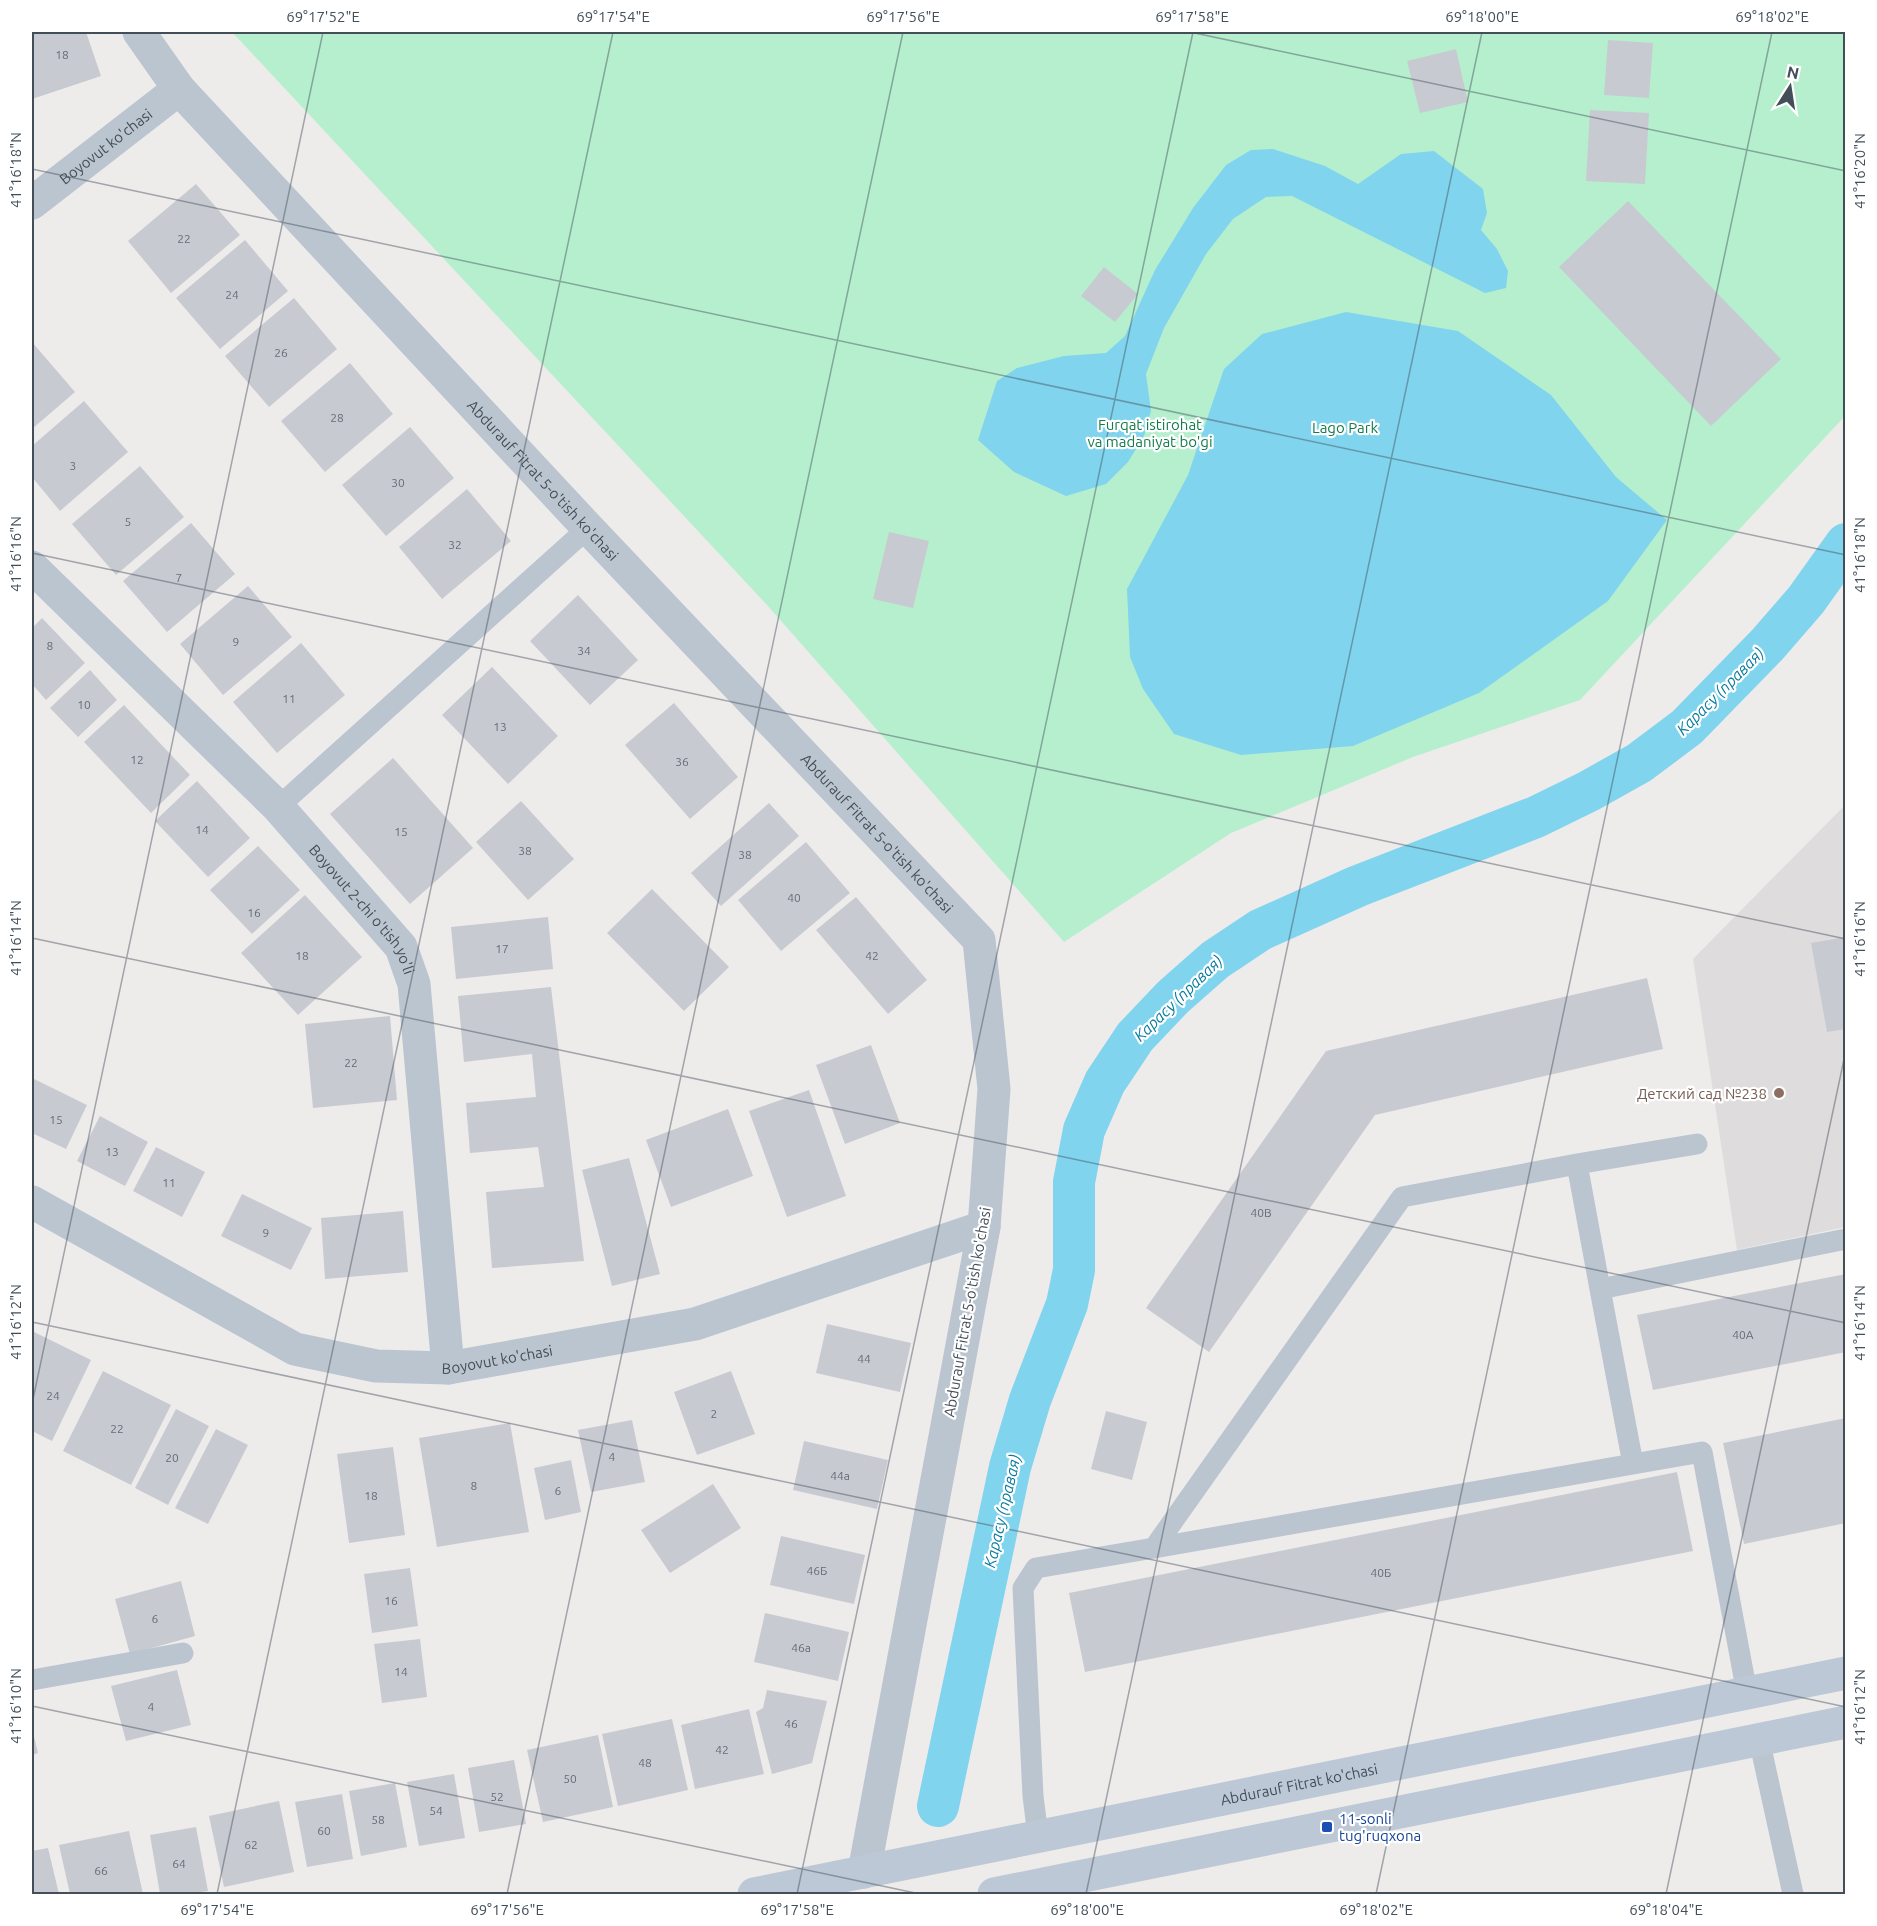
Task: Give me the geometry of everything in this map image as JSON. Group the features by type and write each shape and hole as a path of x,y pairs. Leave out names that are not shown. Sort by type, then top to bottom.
{"main road":[{"name":"Abdurauf Fitrat ko'chasi","path":"754,1894 1845,1673"},
{"path":"1006,1893 1845,1722"}],"street":[{"name":"Abdurauf Fitrat 5-o'tish ko'chasi","path":"139,32 179,89 588,528 979,940 994,1089 984,1227 875,1870"},
{"name":"Boyovut ko'chasi","path":"32,203 179,89"},
{"name":"Boyovut 2-chi o'tish yo'li","path":"32,567 278,807 401,947 414,984 448,1368"},
{"name":"Boyovut ko'chasi","path":"35,1214 295,1349 376,1366 448,1368 695,1324 984,1227"}],"lane":[{"path":"278,807 588,528"},
{"path":"1154,1548 1402,1197 1697,1144"},
{"path":"1576,1164 1633,1464"},
{"path":"1600,1289 1845,1239"},
{"path":"1038,1836 1033,1796 1023,1588 1036,1568 1701,1452 1747,1693"},
{"path":"32,1680 183,1653"},
{"path":"1759,1739 1793,1894"}],"shaded area":[{"name":"Детский сад №238","path":"1845,805 1845,1227 1737,1250 1693,959"}],"green space":[{"name":"Furqat istirohat va madaniyat bo'gi","path":"232,32 1845,32 1845,416 1580,700 1413,757 1231,833 1064,942 767,605"}],"water":[{"path":"1273,149 1325,166 1358,184 1401,154 1434,151 1483,189 1487,213 1481,230 1497,249 1508,271 1506,288 1485,293 1292,196 1266,197 1233,219 1206,254 1164,328 1146,374 1151,411 1144,436 1128,462 1106,484 1066,496 1014,472 978,440 997,381 1017,368 1064,356 1106,353 1125,336 1155,270 1193,208 1226,165 1251,150"},
{"path":"1346,312 1458,331 1551,395 1616,477 1667,520 1608,601 1479,693 1353,746 1241,755 1174,734 1143,689 1130,657 1127,589 1188,475 1224,369 1262,334"}],"building":[{"path":"32,32 86,32 101,76 32,99"},
{"path":"1608,40 1653,43 1649,98 1604,95"},
{"path":"1456,49 1468,102 1420,113 1407,61"},
{"path":"1590,110 1649,113 1645,184 1586,181"},
{"path":"196,184 240,235 171,293 128,241"},
{"path":"1628,201 1781,359 1711,426 1559,267"},
{"path":"245,240 288,291 220,349 176,298"},
{"path":"1104,267 1138,294 1115,322 1081,296"},
{"path":"294,298 337,349 269,407 225,356"},
{"path":"32,342 75,392 32,429"},
{"path":"350,363 393,414 325,472 281,421"},
{"path":"84,401 128,452 60,511 32,477 32,446"},
{"path":"410,427 454,478 386,536 342,485"},
{"path":"140,466 184,517 116,575 72,524"},
{"path":"467,489 511,541 442,599 399,547"},
{"path":"191,523 235,574 167,632 123,581"},
{"path":"889,532 929,541 913,608 873,599"},
{"path":"248,586 292,637 223,695 180,644"},
{"path":"578,595 638,660 590,705 530,641"},
{"path":"42,618 85,663 46,700 32,684 32,628"},
{"path":"301,643 345,695 277,753 233,702"},
{"path":"492,667 558,736 508,784 442,715"},
{"path":"90,670 117,700 78,737 50,708"},
{"path":"674,703 738,777 690,819 625,745"},
{"path":"124,705 190,775 151,813 84,742"},
{"path":"393,758 473,848 410,904 330,814"},
{"path":"197,781 250,838 208,877 155,821"},
{"path":"521,801 574,859 528,900 476,842"},
{"path":"769,803 799,836 721,906 691,873"},
{"path":"806,842 850,893 781,951 738,900"},
{"path":"258,846 300,890 252,934 210,890"},
{"path":"652,889 729,967 684,1011 607,933"},
{"path":"305,895 362,957 298,1015 241,953"},
{"path":"856,897 927,980 888,1014 816,930"},
{"path":"548,917 553,969 456,979 451,927"},
{"path":"1846,937 1846,1029 1827,1032 1811,943"},
{"path":"1647,978 1663,1049 1375,1115 1209,1352 1146,1308 1326,1051"},
{"path":"551,987 584,1261 492,1268 486,1192 544,1187 538,1147 470,1153 466,1103 536,1097 532,1054 464,1062 458,996"},
{"path":"390,1016 397,1100 313,1108 305,1024"},
{"path":"871,1045 900,1123 845,1144 816,1065"},
{"path":"32,1078 87,1105 66,1149 32,1133"},
{"path":"809,1090 846,1196 787,1217 749,1111"},
{"path":"728,1109 753,1176 671,1207 646,1140"},
{"path":"100,1116 148,1142 125,1186 77,1161"},
{"path":"156,1147 205,1172 182,1217 133,1191"},
{"path":"629,1158 660,1274 612,1286 582,1170"},
{"path":"242,1194 312,1228 291,1270 221,1236"},
{"path":"403,1211 408,1272 325,1279 321,1218"},
{"path":"1846,1274 1846,1352 1653,1390 1637,1315"},
{"path":"827,1324 911,1343 900,1392 816,1373"},
{"path":"32,1331 91,1360 52,1441 32,1431"},
{"path":"103,1371 171,1405 131,1485 63,1451"},
{"path":"731,1371 755,1434 697,1455 674,1392"},
{"path":"176,1409 209,1426 168,1505 135,1488"},
{"path":"1106,1411 1147,1422 1132,1480 1091,1469"},
{"path":"1846,1418 1846,1523 1744,1544 1723,1443"},
{"path":"632,1420 645,1482 591,1492 578,1430"},
{"path":"510,1423 529,1532 437,1547 419,1438"},
{"path":"216,1429 248,1445 208,1524 175,1508"},
{"path":"804,1441 888,1460 877,1509 793,1490"},
{"path":"393,1447 405,1535 349,1543 337,1454"},
{"path":"571,1460 581,1512 545,1520 534,1468"},
{"path":"1677,1472 1693,1551 1085,1672 1069,1593"},
{"path":"713,1484 741,1528 670,1573 641,1530"},
{"path":"781,1536 865,1555 854,1604 770,1585"},
{"path":"410,1568 418,1626 372,1633 364,1574"},
{"path":"181,1581 195,1636 130,1654 115,1599"},
{"path":"765,1613 849,1632 838,1681 754,1662"},
{"path":"420,1639 427,1697 382,1703 374,1644"},
{"path":"177,1670 191,1725 126,1741 111,1686"},
{"path":"767,1690 827,1701 812,1763 772,1774 756,1712 763,1708"},
{"path":"749,1709 764,1774 695,1789 681,1725"},
{"path":"672,1719 688,1790 618,1806 602,1734"},
{"path":"32,1728 38,1753 32,1755"},
{"path":"598,1735 613,1807 543,1822 527,1750"},
{"path":"514,1760 526,1824 479,1832 468,1768"},
{"path":"454,1774 465,1838 419,1846 407,1782"},
{"path":"395,1783 407,1847 361,1856 349,1791"},
{"path":"342,1794 353,1859 307,1867 295,1802"},
{"path":"279,1801 294,1872 224,1887 209,1816"},
{"path":"196,1827 208,1891 160,1894 150,1835"},
{"path":"129,1831 143,1894 70,1894 59,1845"},
{"path":"48,1848 59,1894 32,1894 32,1851"}],"waterway":[{"name":"Карасу (правая)","path":"938,1806 1010,1467 1030,1400 1067,1304 1074,1270 1074,1182 1084,1130 1105,1082 1135,1037 1173,997 1215,960 1260,930 1358,886 1536,817 1639,763 1687,727 1767,645 1806,600 1846,544"}],"place":[{"name":"Детский сад №238","path":"1779,1093"},
{"name":"11-sonli tug'ruqxona","path":"1327,1827"}],"park label":[{"name":"Lago Park","path":"1345,427"}]}
